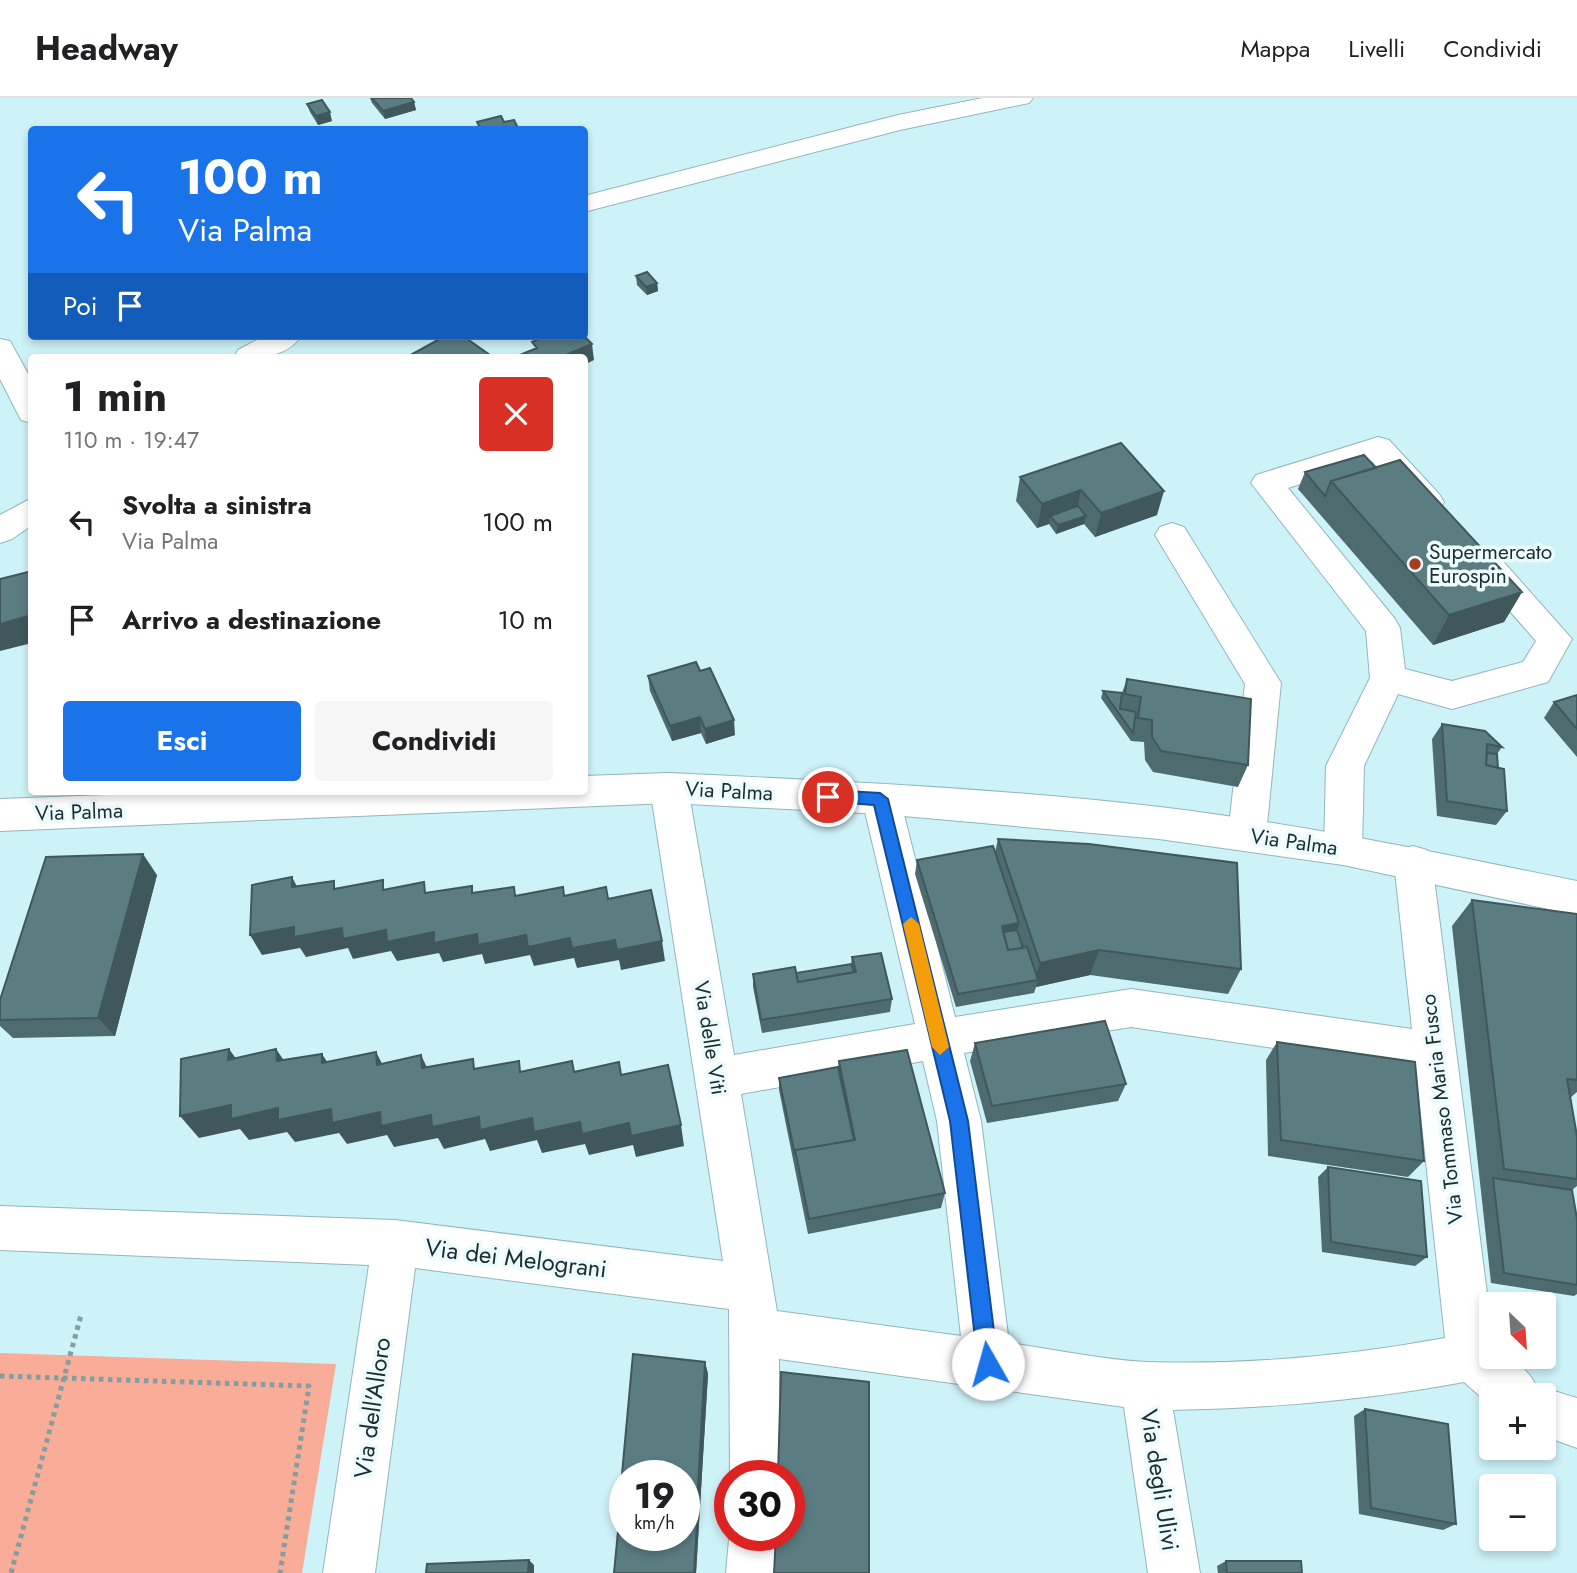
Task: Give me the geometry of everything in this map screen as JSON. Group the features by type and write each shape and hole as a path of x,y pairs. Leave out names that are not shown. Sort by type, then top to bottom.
{"street":[{"path":"588,203 898,123 1020,98"},
{"path":"254,354 279,340"},
{"path":"0,348 28,405"},
{"path":"1343,849 1345,766 1388,678 1383,628 1267,483 1378,448 1555,639 1535,672 1452,695 1388,678"},
{"path":"0,531 28,512"},
{"path":"1172,535 1263,683 1247,835"},
{"name":"Via Palma","path":"588,791 669,788 880,799 1159,823 1343,849 1577,898"},
{"name":"Via delle Viti","path":"669,788 753,1310 754,1460"},
{"name":"Via Palma","path":"0,815 496,795"},
{"path":"880,799 959,1121 988,1364"},
{"name":"Via Tommaso Maria Fusco","path":"1413,862 1471,1357"},
{"path":"717,1078 1085,1013 1130,1008 1435,1052"},
{"name":"Via dei Melograni","path":"0,1228 394,1242 753,1310 988,1364 1145,1386 1259,1384 1401,1370 1471,1357"},
{"name":"Via dell'Alloro","path":"349,1573 394,1242"},
{"path":"1471,1357 1502,1383"},
{"name":"Via degli Ulivi","path":"1145,1386 1174,1573"},
{"path":"1556,1416 1577,1423"},
{"path":"752,1573 753,1551"}],"path":[{"path":"10,1573 81,1315"},
{"path":"0,1376 309,1386 280,1573"}],"shaded area":[{"path":"0,1353 336,1364 302,1573 0,1573"}],"building":[{"path":"372,98 411,98 414,102 383,111"},
{"path":"322,100 330,112 316,116 307,104"},
{"path":"501,116 504,122 514,120 517,126 479,126 477,122"},
{"path":"647,272 657,283 646,287 636,276"},
{"path":"438,340 469,340 489,354 412,354"},
{"path":"588,340 592,344 568,354 522,354 537,348 532,342"},
{"path":"1121,443 1164,491 1101,513 1081,490 1042,504 1020,477"},
{"path":"1364,455 1376,468 1331,481 1325,496 1305,472"},
{"path":"1400,460 1522,592 1449,615 1331,481"},
{"path":"1078,506 1086,516 1058,525 1050,516"},
{"path":"28,572 28,616 0,624 0,579"},
{"path":"696,662 700,671 710,668 734,720 705,729 700,717 670,726 648,676"},
{"path":"1127,679 1251,699 1248,765 1161,751 1152,737 1152,720 1138,718 1141,697 1125,694"},
{"path":"1103,691 1122,693 1120,709 1136,712 1133,733"},
{"path":"1577,695 1577,729 1554,702"},
{"path":"1442,724 1485,731 1502,747 1487,744 1486,765 1504,769 1507,811 1447,801"},
{"path":"1487,753 1497,754 1498,768 1486,765"},
{"path":"998,839 1089,844 1237,863 1241,969 1099,950 1040,963"},
{"path":"993,846 1019,923 1002,926 1008,950 1027,947 1038,980 958,994 917,860"},
{"path":"143,854 98,1018 0,1020 0,1000 46,857"},
{"path":"292,877 292,887 334,881 334,889 383,880 383,890 424,882 425,893 472,886 472,893 514,887 515,896 563,887 564,896 606,887 608,899 651,890 662,941 617,950 615,940 572,948 570,938 528,947 526,935 478,945 477,934 434,943 434,932 387,942 386,930 343,939 342,928 294,937 294,927 250,935 252,885"},
{"path":"1472,900 1577,914 1577,1080 1567,1079 1577,1136 1577,1179 1504,1169"},
{"path":"1017,930 1023,948 1008,950 1003,932"},
{"path":"881,953 892,999 761,1020 753,974 795,967 798,982 856,972 852,957"},
{"path":"851,964 854,972 798,982 796,973"},
{"path":"1105,1021 1126,1084 992,1106 975,1043"},
{"path":"1277,1042 1415,1062 1424,1161 1281,1140"},
{"path":"229,1049 228,1060 276,1049 277,1061 322,1054 322,1063 376,1052 377,1065 421,1055 422,1068 473,1059 474,1069 519,1061 520,1072 572,1061 574,1072 619,1062 621,1075 668,1065 681,1125 631,1136 629,1123 582,1134 580,1122 534,1132 532,1118 480,1130 479,1117 432,1127 431,1115 381,1126 380,1112 332,1123 331,1109 278,1120 278,1108 231,1119 231,1105 180,1116 181,1059"},
{"path":"907,1050 945,1193 809,1219 795,1150 855,1140 839,1061"},
{"path":"838,1067 854,1140 795,1150 795,1155 779,1078"},
{"path":"1328,1167 1421,1181 1427,1257 1331,1242"},
{"path":"1493,1178 1572,1190 1577,1219 1577,1285 1504,1273"},
{"path":"633,1354 705,1362 699,1460 623,1460"},
{"path":"781,1372 869,1382 869,1573 774,1573 775,1551 805,1551 805,1460 778,1460"},
{"path":"1365,1409 1448,1424 1456,1524 1371,1508"},
{"path":"616,1551 695,1551 694,1573 614,1573"},
{"path":"529,1560 528,1573 426,1573 427,1564"},
{"path":"1226,1561 1301,1561 1302,1573 1227,1573"}],"slow traffic":[{"path":"911,924 940,1047"}],"place":[{"name":"Supermercato Eurospin","path":"1415,564"}],"route":[{"path":"828,797 880,799 959,1121 988,1364"}]}
